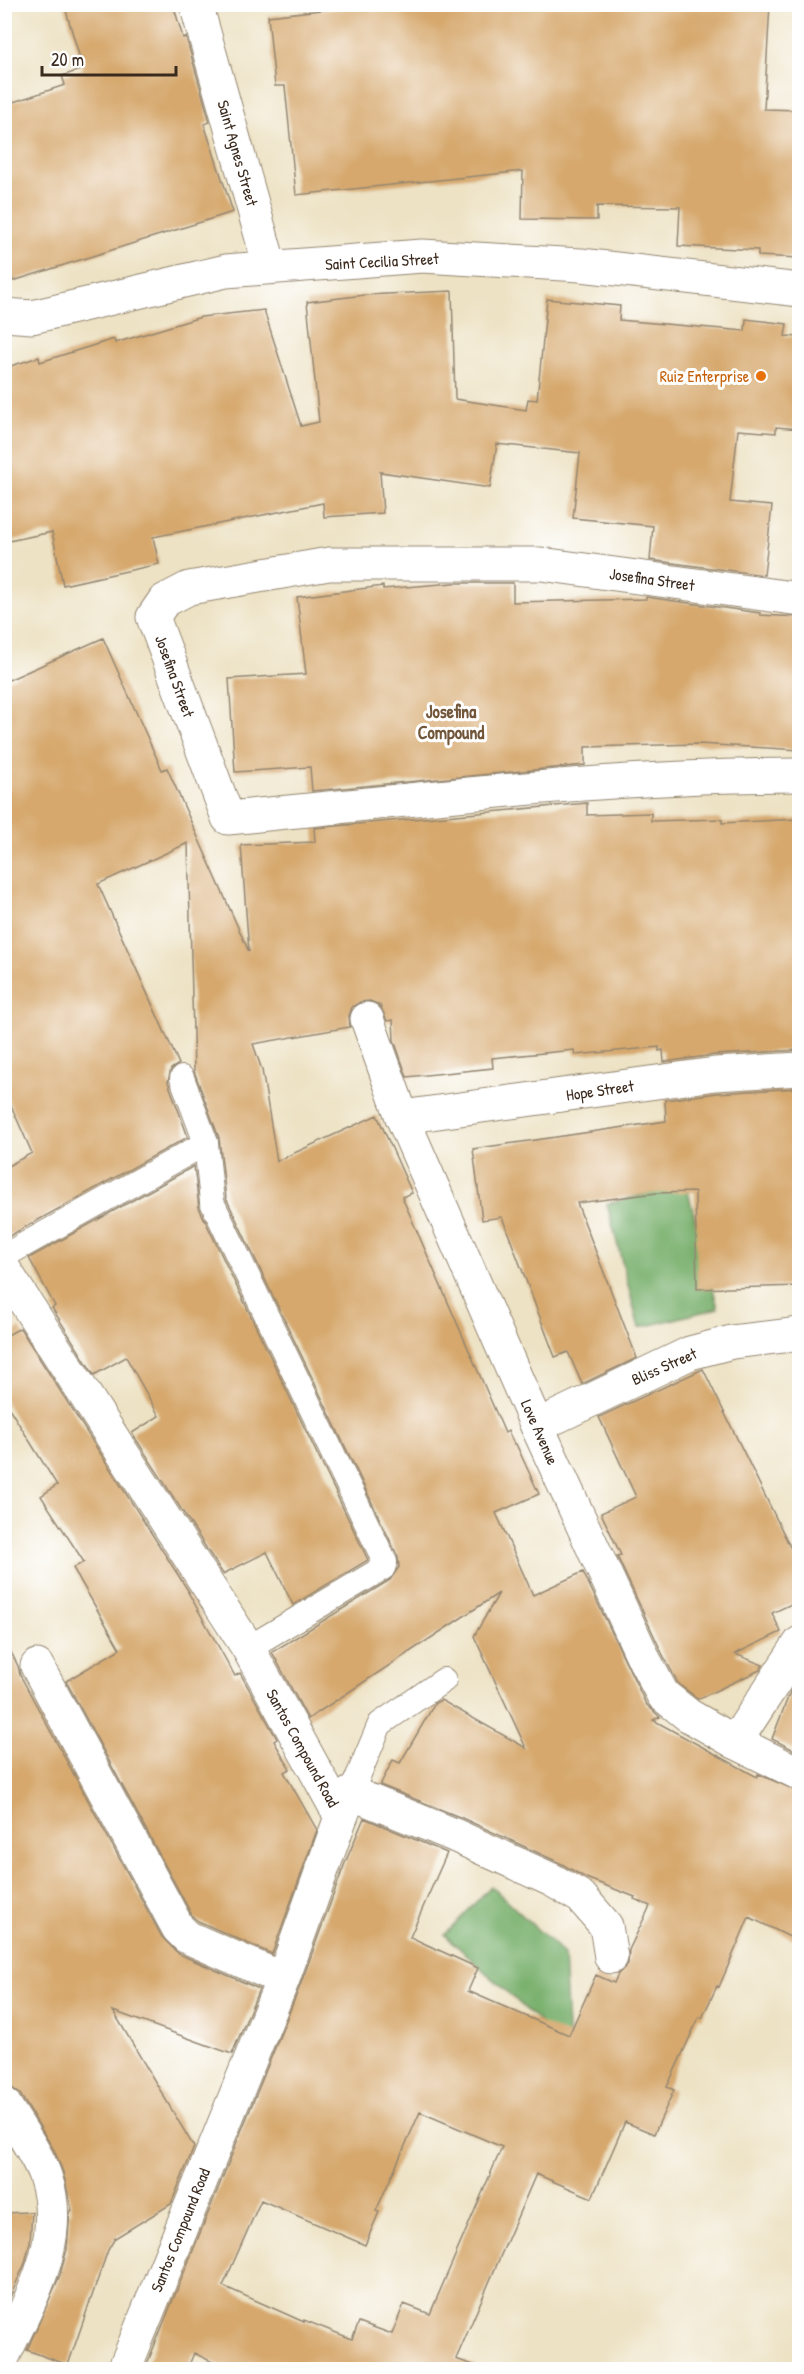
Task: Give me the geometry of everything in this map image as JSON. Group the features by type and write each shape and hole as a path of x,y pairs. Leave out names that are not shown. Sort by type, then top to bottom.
{"street":[{"name":"Saint Agnes Street","path":"196,4 270,267"},
{"name":"Saint Cecilia Street","path":"4,315 32,316 226,271 422,256 581,265 800,290"},
{"name":"Josefina Street","path":"800,599 541,564 329,564 189,588 165,601 153,617 228,818 530,789 728,775 800,775"},
{"name":"Love Avenue","path":"367,1019 402,1117 537,1426 645,1661 663,1695 688,1714 735,1742 800,1774"},
{"name":"Hope Street","path":"402,1117 715,1074 800,1069"},
{"name":"Santos Compound Road","path":"4,1269 248,1648 346,1805 283,1979 124,2370"},
{"name":"Bliss Street","path":"537,1426 690,1353 732,1342 800,1334"},
{"path":"735,1742 800,1643"},
{"path":"37,1666 178,1928 187,1937 283,1979"},
{"path":"346,1805 454,1835 552,1880 581,1897 606,1926 611,1957"},
{"path":"4,2104 45,2175 51,2199 52,2232 45,2266 4,2355"}],"lane":[{"path":"182,1078 206,1143 212,1202 385,1562 383,1568 248,1648"},
{"path":"4,1256 206,1143"},
{"path":"346,1805 380,1724 444,1680"}],"green space":[{"path":"686,1184 718,1308 639,1328 607,1204"},
{"path":"491,1886 564,1954 569,2049 445,1935"}],"building":[{"path":"64,4 173,4 183,38 186,37 210,122 204,124 233,212 13,281 4,255 4,105 65,85 62,76 83,69"},
{"path":"375,4 770,4 764,109 800,110 800,258 758,256 758,250 678,246 680,207 597,206 597,220 522,219 523,171 296,195 285,86 275,86 268,16"},
{"path":"452,291 455,399 526,410 528,399 537,400 547,299 620,306 619,320 745,331 746,319 787,324 785,336 800,337 800,429 776,427 776,433 738,430 730,502 772,506 764,575 650,560 653,526 573,518 580,453 497,444 490,488 380,472 383,513 324,517 323,503 153,537 159,564 63,585 52,532 4,542 4,368 39,357 40,362 114,339 115,343 201,317 264,310 301,426 319,422 307,302 365,295"},
{"path":"453,583 513,583 513,602 646,599 646,597 760,613 760,615 800,617 800,750 698,744 585,747 585,765 312,791 310,767 235,772 229,679 306,674 297,597 383,586 383,589"},
{"path":"103,638 162,770 167,768 249,952 241,845 315,842 314,828 587,803 587,815 651,813 651,821 722,819 722,823 800,819 800,1050 714,1055 664,1062 663,1050 659,1051 659,1047 575,1055 574,1050 492,1058 493,1068 407,1077 394,1040 393,1020 387,1021 380,1005 370,1001 360,1002 352,1007 349,1016 350,1027 253,1044 262,1070 277,1161 377,1115 412,1193 402,1197 505,1433 508,1431 516,1444 539,1494 496,1513 533,1595 583,1572 646,1704 660,1717 653,1720 757,1777 758,1774 800,1792 800,1942 749,1917 719,1987 717,1986 702,2018 699,2017 667,2087 674,2090 654,2134 625,2122 592,2198 536,2174 456,2359 476,2366 475,2370 229,2370 194,2353 187,2370 160,2370 147,2364 300,1986 364,1818 447,1853 410,1937 478,1968 468,1991 569,2035 596,1975 614,1983 618,1974 628,1964 629,1950 650,1906 462,1818 380,1785 393,1760 400,1763 435,1703 441,1700 526,1748 474,1636 499,1593 308,1719 272,1652 390,1580 399,1567 398,1557 226,1198 219,1138 194,1071 188,843 98,884 179,1064 171,1069 168,1082 188,1137 4,1239 4,1168 32,1153 4,1090 4,682","holes":["420,2112 502,2147 430,2314 404,2304 392,2334 359,2322 352,2339 304,2320 304,2322 223,2286 261,2200 365,2245 379,2212 376,2211"]},
{"path":"800,1088 800,1286 697,1289 695,1192 656,1193 577,1203 637,1358 582,1384 568,1352 555,1357 502,1217 482,1220 473,1149 666,1121 665,1100 717,1093"},
{"path":"194,1166 199,1208 368,1560 293,1605 267,1552 223,1574 132,1433 159,1416 126,1357 94,1375 52,1308 55,1306 29,1258"},
{"path":"20,1328 189,1592 235,1676 240,1673 277,1739 274,1741 290,1769 284,1772 317,1830 272,1954 193,1917 66,1681 120,1649 73,1568 84,1562 41,1496 57,1485 4,1400 4,1337"},
{"path":"703,1369 800,1567 800,1600 772,1613 781,1632 735,1654 763,1665 760,1670 698,1699 678,1683 662,1653 617,1556 621,1555 601,1513 636,1497 599,1417"},
{"path":"4,1638 20,1675 162,1937 179,1954 259,1989 232,2054 113,2011 194,2147 171,2204 115,2238 108,2250 68,2365 27,2350 60,2275 67,2249 70,2211 72,2211 63,2172 54,2150 20,2094 11,2087 4,2075"},
{"path":"800,1678 800,1753 772,1739 790,1692"},
{"path":"32,2212 30,2242 25,2263 4,2311 4,2213"}],"place":[{"name":"Ruiz Enterprise","path":"761,376"}],"district":[{"name":"Josefina Compound","path":"451,721"}]}
